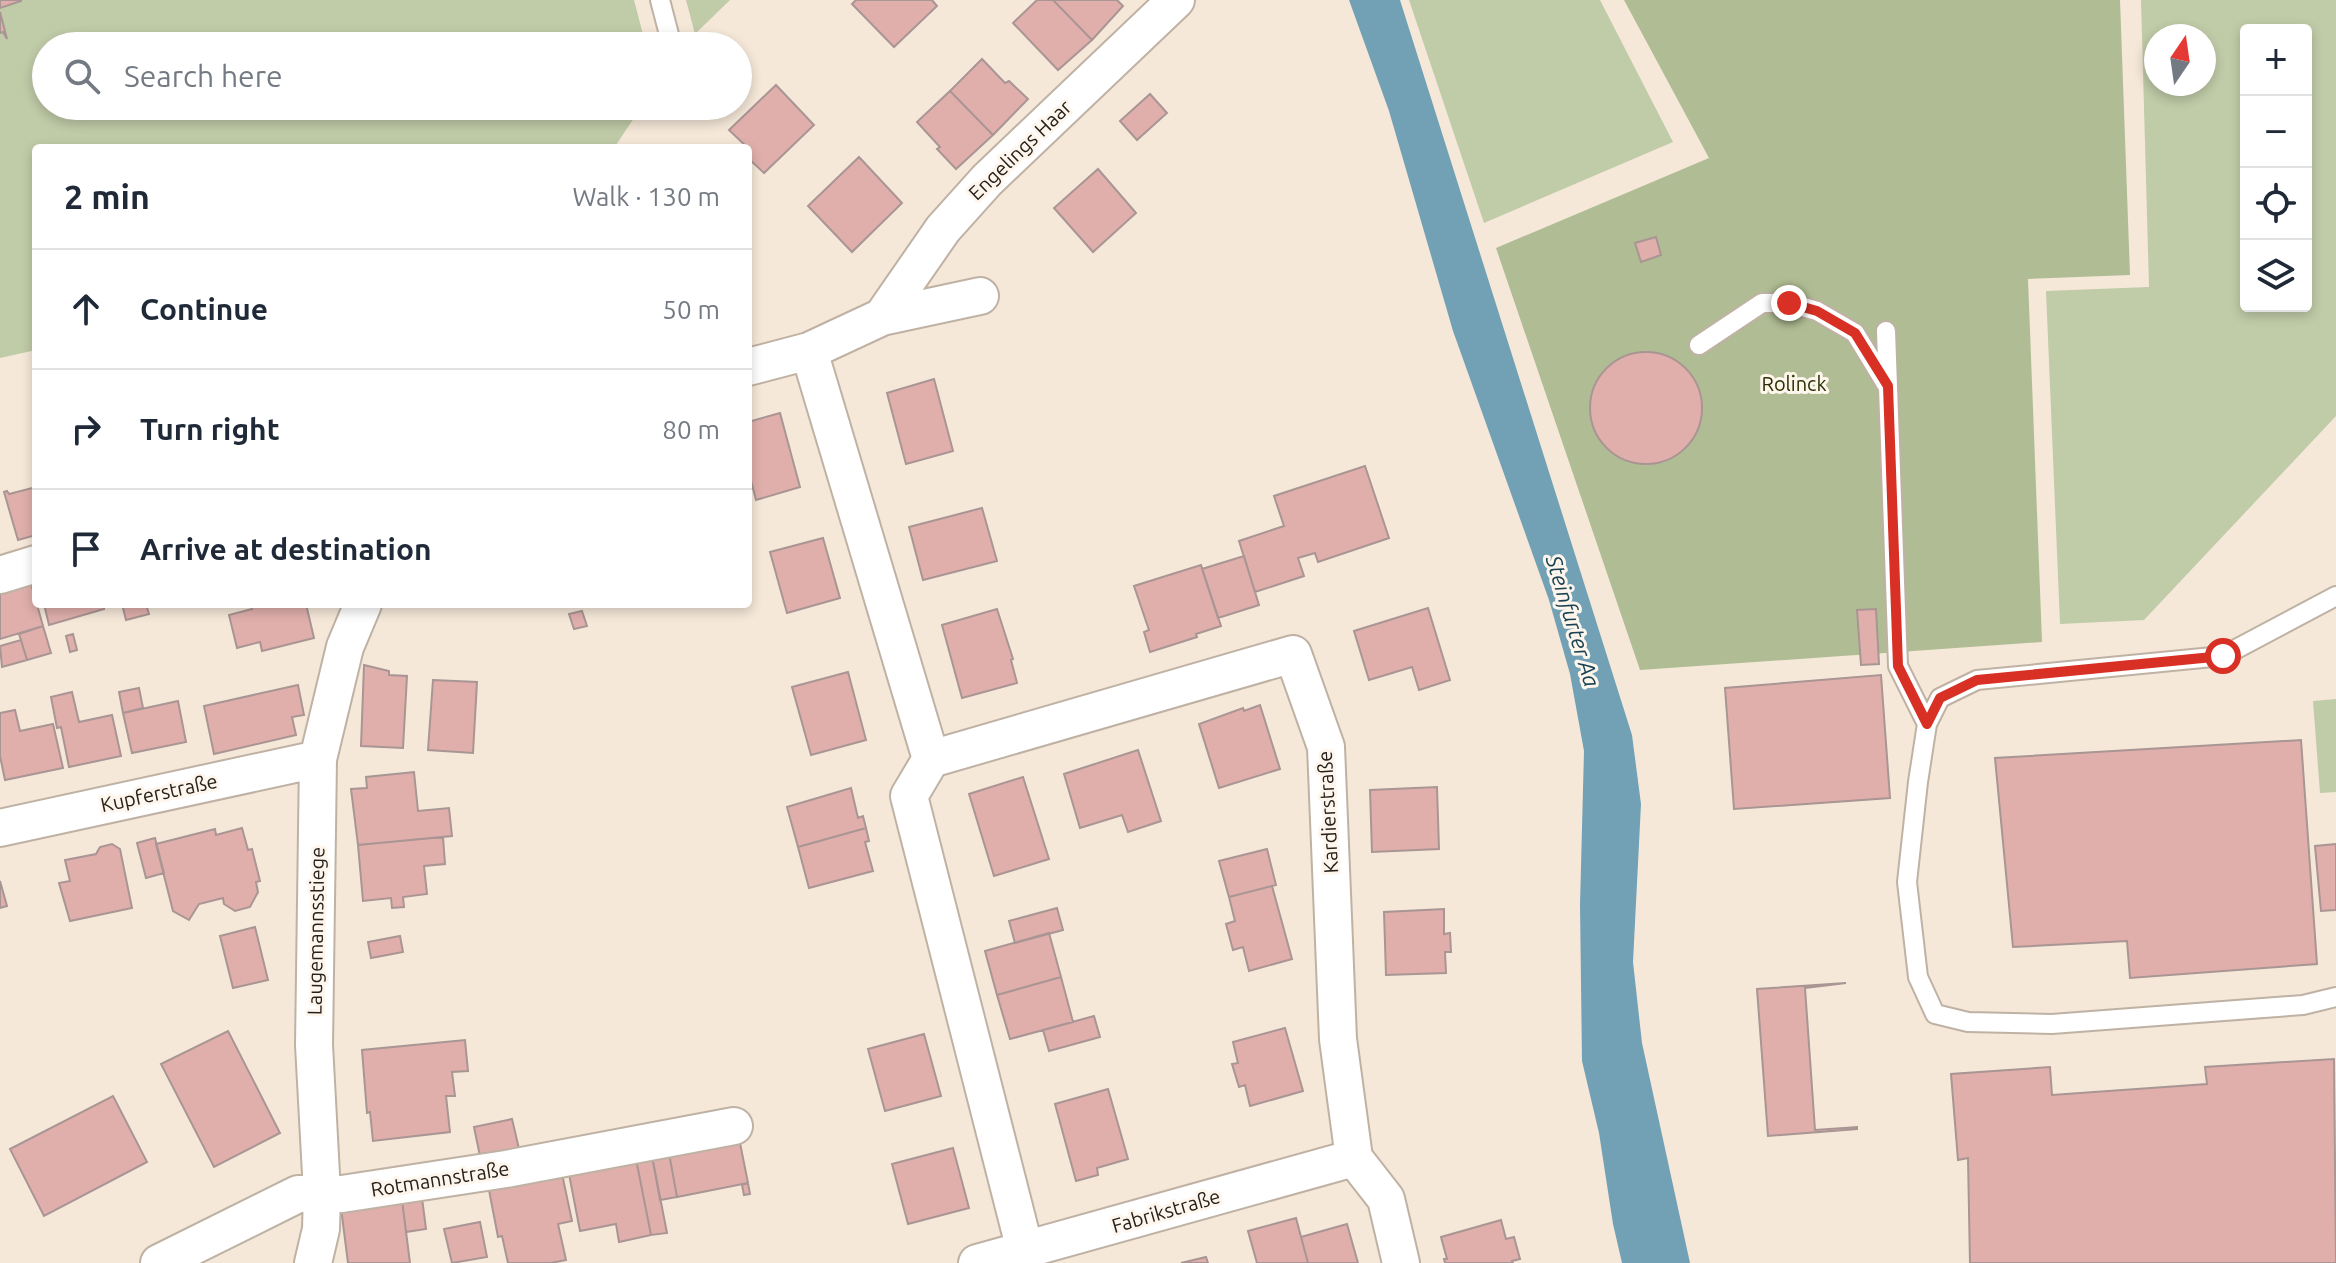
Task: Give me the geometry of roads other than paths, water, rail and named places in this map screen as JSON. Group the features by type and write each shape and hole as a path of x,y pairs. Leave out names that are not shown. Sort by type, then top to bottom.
{"street":[{"name":"Engelings Haar","path":"882,317 943,229 987,180 1176,0"},
{"path":"752,366 809,351 882,317 980,296"},
{"path":"809,351 931,759 909,796 1025,1250"},
{"path":"0,575 32,565"},
{"name":"Laugemannsstiege","path":"313,1263 321,1229 322,1193 314,1045 318,759 345,647 361,608"},
{"name":"Kardierstraße","path":"931,759 1293,654 1326,747 1338,1039 1354,1158"},
{"name":"Kupferstraße","path":"0,828 318,759"},
{"name":"Rotmannstraße","path":"159,1263 298,1194 342,1194 506,1169 734,1126"},
{"path":"1354,1158 1386,1199 1401,1263"},
{"name":"Fabrikstraße","path":"977,1263 1354,1158"}],"lane":[{"path":"660,0 668,32"},
{"path":"1699,345 1762,303 1789,303 1817,311 1855,333 1888,386"},
{"path":"1886,331 1898,666 1927,724"},
{"path":"2336,596 2223,656 1977,680 1940,698 1927,724 1907,882 1918,977 1935,1014 1968,1022 2052,1024 2303,1005 2336,997"}],"water":[{"name":"Steinfurter Aa","path":"1349,0 1400,0 1632,735 1641,804 1633,962 1642,1043 1690,1263 1622,1263 1599,1133 1582,1061 1580,905 1584,751 1570,674 1549,600 1453,331 1389,111"}],"park label":[{"name":"Rolinck","path":"1794,384"}]}
